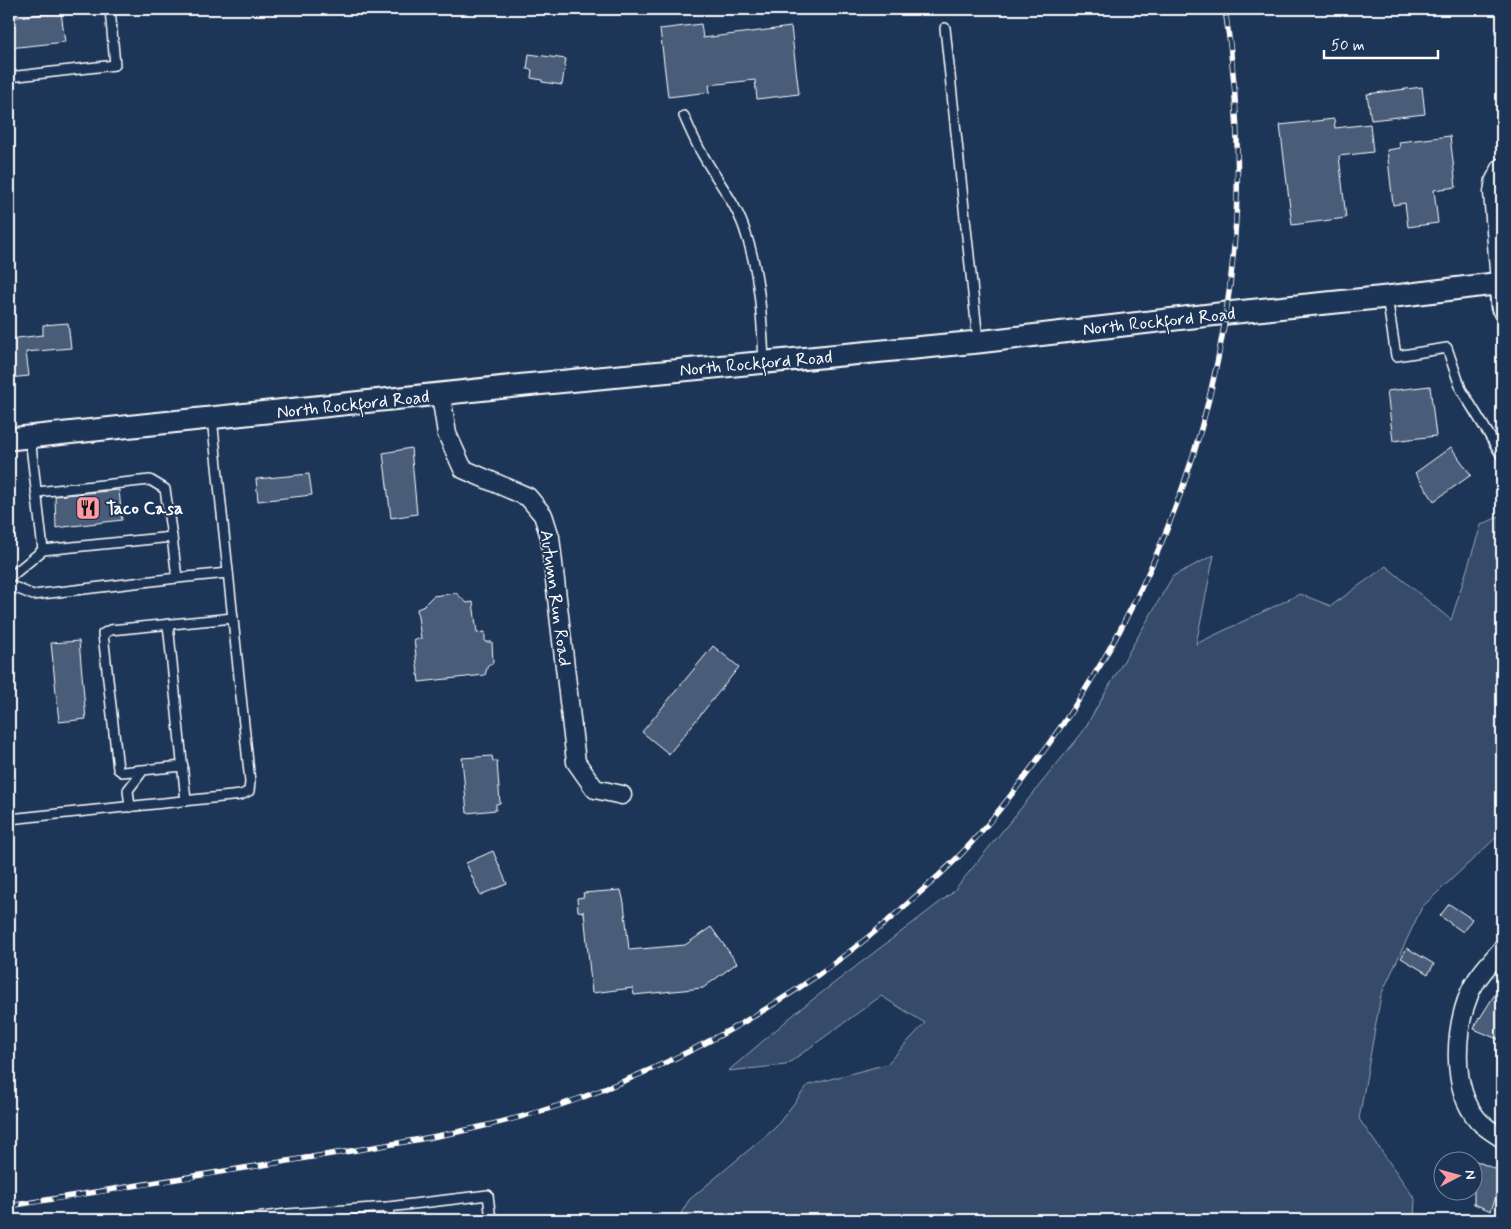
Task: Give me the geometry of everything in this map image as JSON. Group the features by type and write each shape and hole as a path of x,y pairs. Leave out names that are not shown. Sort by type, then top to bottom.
{"street":[{"path":"1500,177 1493,192 1502,307"},
{"name":"North Rockford Road","path":"9,439 525,385 978,342 1501,283"},
{"name":"Autumn Run Road","path":"441,395 447,434 463,469 528,497 543,515 550,537 576,762 595,789 622,795"},
{"path":"1502,949 1470,991 1458,1041 1458,1068 1470,1108 1478,1120 1502,1138"}],"lane":[{"path":"9,77 115,65 110,9"},
{"path":"945,28 978,342"},
{"path":"684,116 703,156 731,201 746,233 757,278 762,318 764,362"},
{"path":"1387,297 1396,356 1447,348 1462,389 1502,456"},
{"path":"9,820 241,796 249,791 250,782 212,418"},
{"path":"30,437 43,550"},
{"path":"36,492 150,480 165,489 177,578"},
{"path":"9,578 43,550 172,537"},
{"path":"9,584 33,595 228,573"},
{"path":"183,766 122,772 118,769 103,634 110,630 232,618"},
{"path":"168,624 186,801"},
{"path":"130,807 128,790 141,774 140,770"},
{"path":"237,1220 287,1214 388,1207 488,1195 491,1220"},
{"path":"388,1207 390,1220"}],"shaded area":[{"path":"1502,515 1502,832 1422,907 1381,995 1359,1119 1415,1199 1414,1220 677,1220 689,1200 775,1128 808,1085 887,1064 925,1023 881,996 786,1065 728,1071 799,1010 952,893 1082,733 1173,576 1214,555 1196,644 1300,594 1331,606 1386,566 1451,620 1481,525"}],"building":[{"path":"61,12 65,42 9,48 9,18"},
{"path":"701,24 703,38 791,27 799,94 757,99 755,80 709,85 710,92 668,97 660,29"},
{"path":"529,54 566,59 562,85 531,78 532,70 527,69"},
{"path":"1422,87 1425,114 1371,120 1367,94"},
{"path":"1334,119 1335,128 1370,124 1373,152 1339,156 1346,218 1292,225 1280,125"},
{"path":"1450,136 1456,187 1434,190 1438,223 1408,227 1405,203 1393,205 1387,150 1400,148 1399,142"},
{"path":"68,323 71,348 26,352 29,376 9,378 9,339 43,335 43,325"},
{"path":"1430,386 1436,436 1393,441 1387,391"},
{"path":"1451,447 1471,475 1434,501 1415,473"},
{"path":"411,448 417,514 391,518 383,453"},
{"path":"309,474 312,495 258,501 256,479"},
{"name":"Taco Casa","path":"119,490 122,520 56,528 55,496"},
{"path":"456,593 467,603 473,602 477,633 485,632 485,642 492,642 493,663 488,665 485,675 419,682 414,639 421,639 417,609 422,607 433,596"},
{"path":"79,641 86,719 59,722 51,643"},
{"path":"713,646 739,667 669,754 642,732"},
{"path":"492,756 493,761 497,761 500,803 496,804 496,810 467,813 462,758"},
{"path":"493,851 507,884 480,895 466,863"},
{"path":"621,890 629,950 685,945 711,927 737,963 703,988 634,995 633,988 592,993 584,912 578,911 577,898 584,897 583,893"},
{"path":"1449,904 1472,919 1463,932 1440,916"},
{"path":"1407,948 1434,964 1428,974 1401,958"},
{"path":"1502,983 1502,1041 1474,1029 1479,1017"},
{"path":"1484,1164 1502,1172 1502,1179 1491,1211 1474,1204 1474,1202 1484,1202"}],"railway":[{"path":"9,1206 440,1135 510,1120 578,1099 623,1082 709,1041 792,993 869,936 942,873 985,828 1005,803 1043,752 1098,669 1144,582 1181,492 1209,398 1228,303 1236,206 1236,108 1225,9"}],"place":[{"name":"Taco Casa","path":"88,508"}]}
